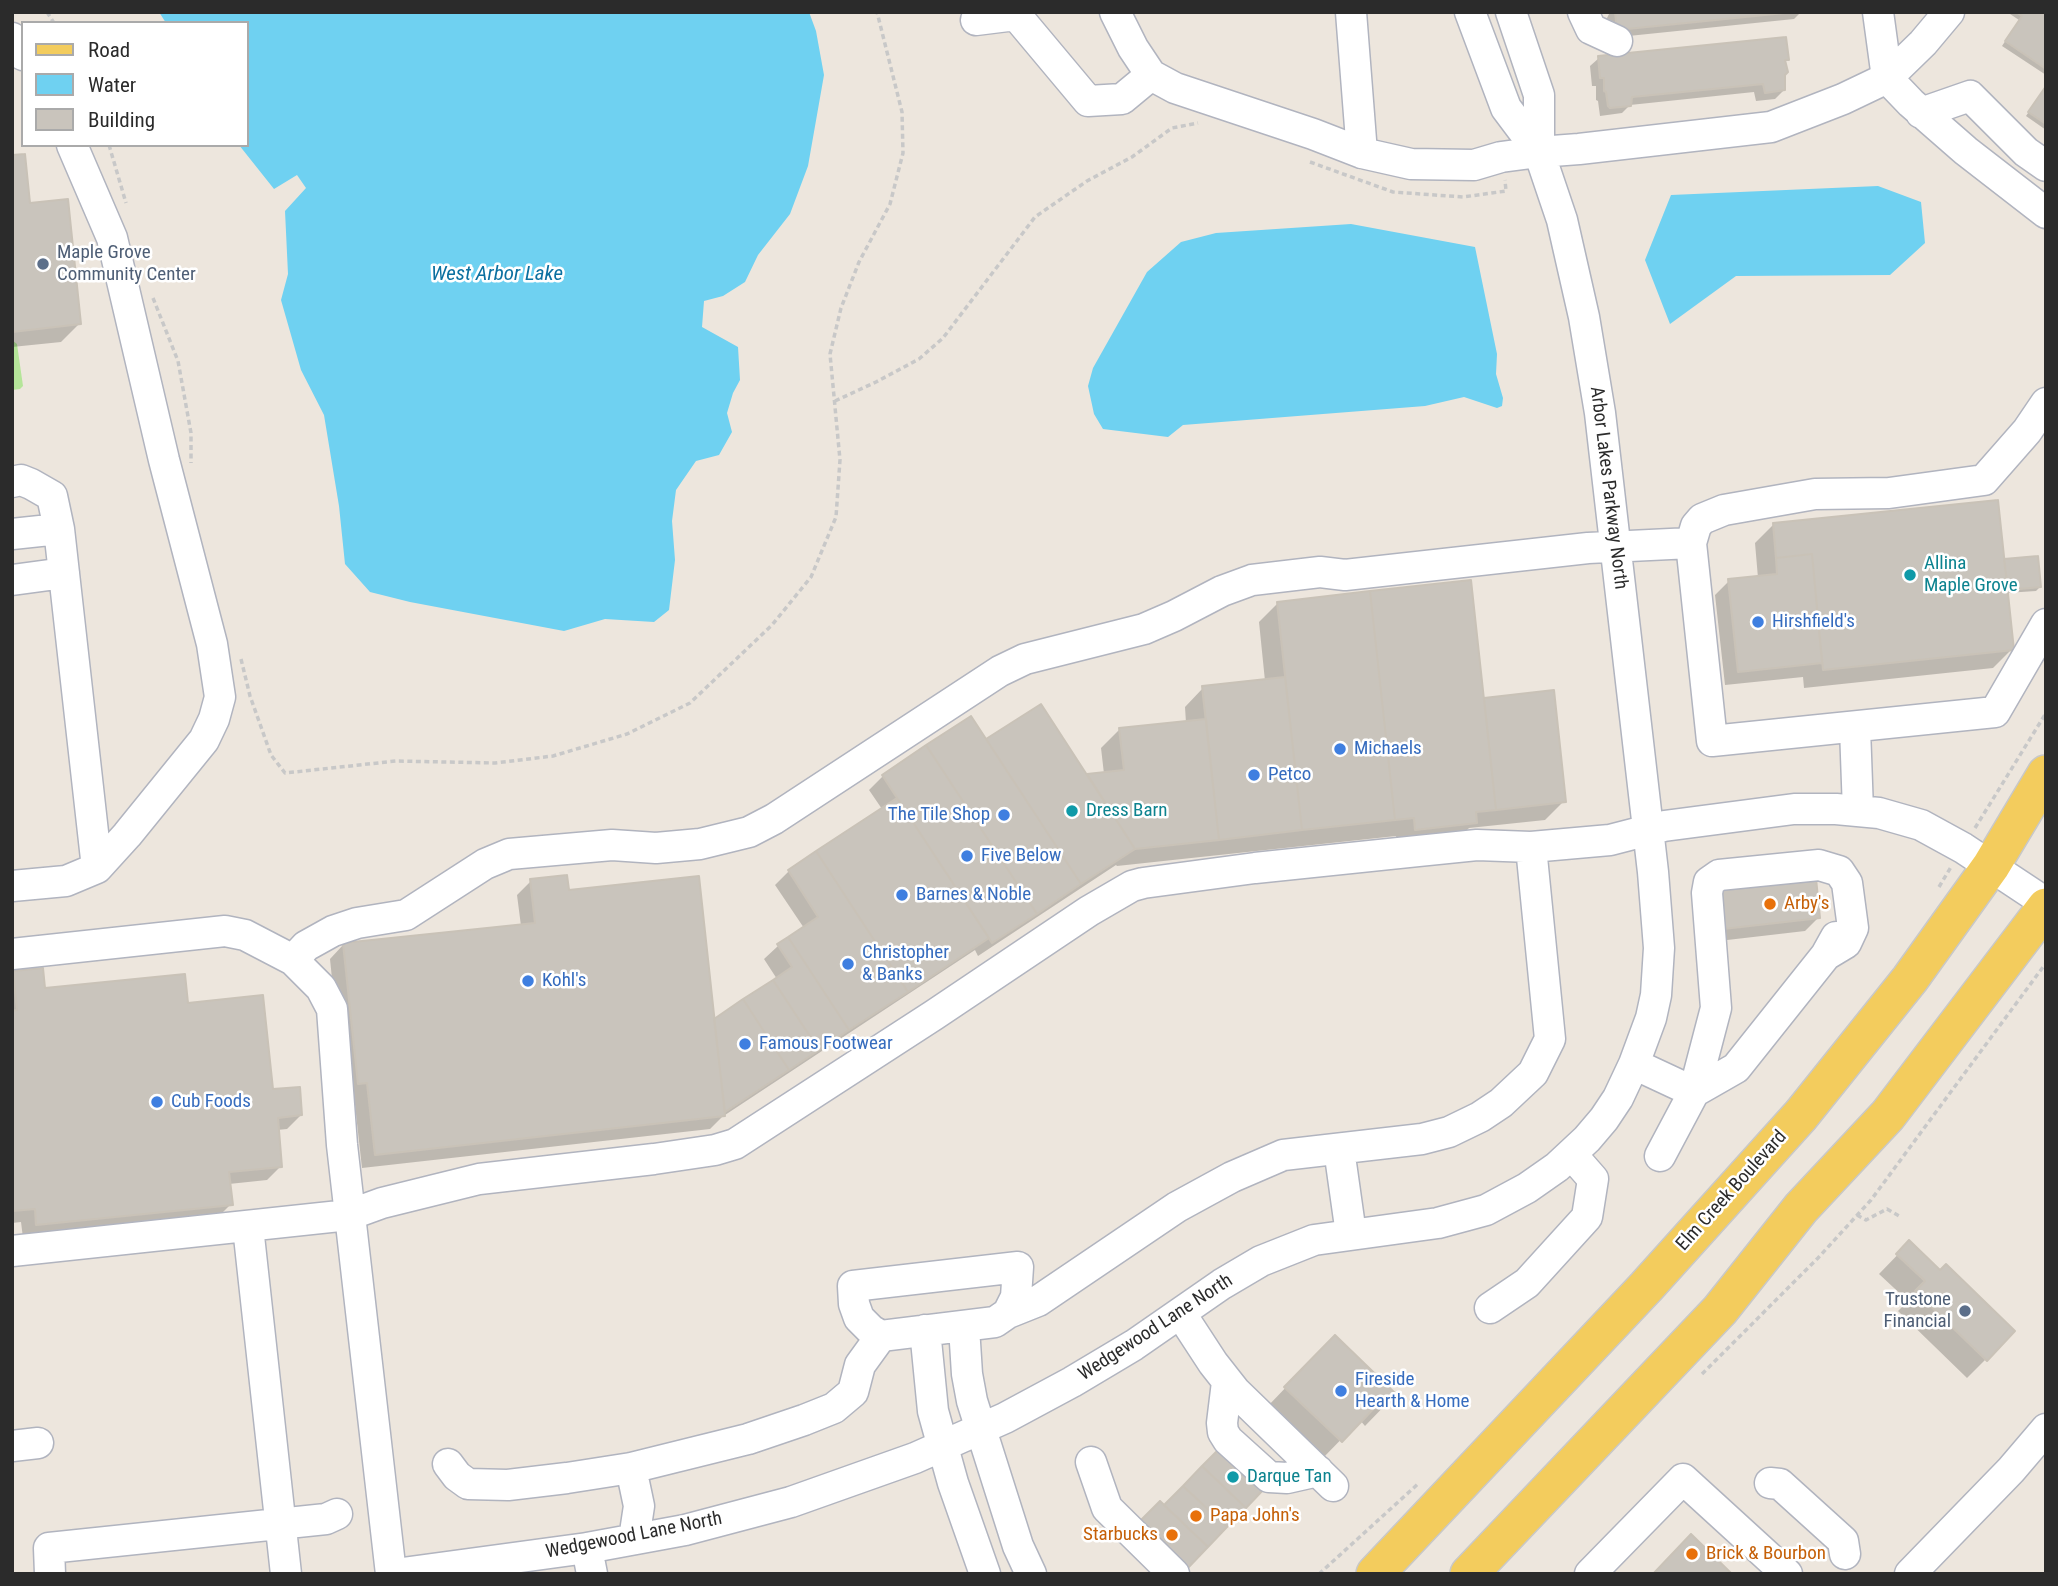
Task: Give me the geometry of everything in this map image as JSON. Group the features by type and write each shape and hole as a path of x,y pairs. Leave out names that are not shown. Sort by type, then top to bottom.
{"main road":[{"name":"Elm Creek Boulevard","path":"1375,1574 1646,1287 1801,1115 1910,979 1948,891 2046,774"},
{"path":"1469,1574 1493,1560 1720,1310 1801,1208 1888,1115 2046,905"}],"street":[{"path":"1115,12 1133,48 1151,75 1175,88 1362,153 1411,164 1474,165 1539,152 1770,127 1843,99 1887,78 1923,43 1949,12"},
{"path":"1351,12 1362,153"},
{"name":"Arbor Lakes Parkway North","path":"1470,12 1506,108 1539,152 1562,220 1584,317 1604,437 1648,830"},
{"name":"Arbor Lakes Parkway North","path":"1511,12 1539,95 1539,152"},
{"path":"1583,12 1591,29 1617,41"},
{"path":"1878,12 1887,78 1921,113 2046,213"},
{"path":"976,20 1016,15 1088,101 1122,99 1151,75"},
{"path":"1921,113 1969,96 2026,152 2046,166"},
{"path":"12,886 66,881 97,868 204,740 214,719 220,696 212,644 164,460 112,239 73,147"},
{"path":"2046,403 2027,431 1984,480 1889,493 1815,494 1724,510 1702,519 1696,526 1691,543 1713,741 1995,712 2046,624"},
{"path":"12,482 21,480 52,496 59,529 97,868"},
{"path":"12,534 59,529"},
{"path":"292,960 306,946 333,931 357,922 406,915 485,864 509,854 612,845 656,848 700,844 749,832 774,819 1000,671 1025,659 1144,628 1222,591 1252,580 1320,572 1345,575 1579,548 1691,543"},
{"path":"12,580 64,573"},
{"path":"1855,728 1858,811"},
{"path":"12,1251 349,1215 382,1203 479,1179 654,1159 735,1144 1089,911 1132,886 1143,883 1268,866 1476,845 1531,847 1611,841 1664,826 1794,810 1836,809 1879,813 1920,825 1977,857 2046,905"},
{"name":"Wedgewood Lane North","path":"393,1574 590,1561 634,1539 685,1530 790,1502 942,1447 980,1430 1072,1382 1261,1261 1314,1240 1438,1223 1486,1210 1527,1188 1572,1155 1604,1119 1618,1098 1634,1064 1651,1018 1659,948 1648,830"},
{"path":"1009,1313 1016,1297 1018,1267 853,1286 854,1304 859,1318 871,1330 881,1335 995,1322 1038,1301 1177,1206 1232,1177 1283,1155 1422,1139 1449,1132 1501,1103 1533,1073 1550,1040 1531,847"},
{"path":"1660,1156 1694,1092 1717,1008 1707,893 1709,882 1719,875 1819,865 1839,871 1847,883 1853,928 1846,943 1826,955 1736,1068 1694,1092"},
{"path":"12,954 225,931 245,936 292,960 321,988 332,1009 349,1215 393,1574"},
{"path":"1634,1064 1694,1092"},
{"path":"1339,1149 1351,1234"},
{"path":"1490,1308 1527,1283 1587,1217 1593,1179 1572,1155"},
{"path":"248,1227 286,1574"},
{"path":"1181,1314 1227,1382 1325,1479 1269,1477 1228,1440 1222,1423 1227,1382"},
{"path":"964,1327 967,1374 980,1430 1018,1546 1031,1574"},
{"path":"925,1330 933,1411 942,1447 985,1574"},
{"path":"449,1464 457,1476 468,1484 532,1482 631,1468 748,1439 834,1408 853,1392 860,1365 881,1335"},
{"path":"1910,1574 2011,1470 2046,1429"},
{"path":"1091,1462 1107,1508 1174,1574"},
{"path":"631,1468 639,1506 634,1539"},
{"path":"1590,1574 1683,1479 1787,1574"},
{"path":"1770,1483 1780,1484 1843,1541 1845,1553"},
{"path":"50,1574 49,1548 326,1519 337,1514"}],"path":[{"path":"241,658 250,696 271,755 285,773 396,761 495,763 553,756 627,734 690,703 772,625 811,577 836,517 840,460 830,354 841,308 859,262 891,204 904,153 902,112 877,12"},
{"path":"834,401 919,359 943,338 1035,217 1087,181 1132,157 1172,128 1197,122 1208,125"},
{"path":"110,147 128,209"},
{"path":"1299,157 1393,192 1463,197 1506,191 1502,158"},
{"path":"151,290 178,361 191,433 191,471"},
{"path":"1948,891 1977,857 2046,713"},
{"path":"1696,1379 1818,1258 1879,1189 2046,963"},
{"path":"1857,1215 1866,1220 1887,1209 1901,1217"},
{"path":"1319,1574 1420,1482"}],"green space":[{"path":"12,340 17,344 23,386 12,390"}],"water":[{"name":"West Arbor Lake","path":"159,12 809,12 816,31 824,75 808,166 790,214 758,255 745,282 723,296 704,301 702,327 738,347 740,380 727,413 732,432 719,455 696,461 676,490 672,521 675,560 669,610 654,622 605,619 564,631 370,592 345,564 339,506 324,415 301,370 281,300 288,274 285,211 306,188 297,175 274,189 241,147 248,147 248,21 165,21"},
{"path":"1878,186 1921,202 1925,243 1890,275 1736,276 1670,324 1645,260 1671,195"},
{"path":"1351,224 1475,247 1497,354 1496,374 1503,398 1502,406 1497,408 1464,397 1425,406 1183,425 1168,437 1103,429 1094,414 1088,386 1093,368 1147,272 1181,242 1216,233"}],"building":[{"path":"1615,12 1794,12 1617,30"},
{"path":"2016,12 2046,12 2046,69 2005,41 2022,16"},
{"path":"1786,37 1789,60 1785,60 1788,72 1785,75 1785,90 1765,93 1763,84 1632,97 1631,106 1608,106 1604,78 1600,78 1598,56"},
{"path":"2046,86 2046,124 2028,112"},
{"name":"Maple Grove Community Center","path":"25,154 30,203 68,199 81,324 12,332 12,155"},
{"name":"Allina Maple Grove","path":"1998,500 2014,650 1823,670 1812,554 1776,558 1773,523"},
{"path":"1812,554 1822,663 1738,672 1728,579 1777,574 1776,558"},
{"path":"2038,556 2041,587 2008,590 2004,559"},
{"path":"1471,580 1496,810 1476,812 1477,823 1415,830 1414,818 1395,820 1370,591"},
{"name":"Michaels","path":"1370,591 1395,820 1302,830 1277,602"},
{"name":"Petco","path":"1285,677 1302,830 1219,840 1202,686"},
{"path":"1554,690 1566,802 1496,810 1484,698"},
{"name":"Dress Barn","path":"1041,704 1135,849 1081,884 986,739"},
{"name":"The Tile Shop","path":"971,716 1081,884 1037,914 926,745"},
{"path":"1206,719 1219,840 1135,849 1087,774 1124,770 1119,728"},
{"name":"Five Below","path":"926,745 1037,914 992,943 882,775"},
{"name":"Barnes & Noble","path":"897,798 989,938 908,992 816,851"},
{"name":"Christopher & Banks","path":"816,851 908,992 849,1030 788,937 818,917 788,870"},
{"name":"Kohl's","path":"567,875 569,890 699,876 725,1116 375,1155 367,1083 358,1084 343,943 535,923 530,879"},
{"name":"Arby's","path":"1816,878 1820,918 1723,929 1719,890"},
{"path":"788,937 849,1030 819,1050 773,980 792,967 777,944"},
{"name":"Cub Foods","path":"43,968 45,988 185,974 188,1003 263,995 273,1089 300,1087 302,1115 278,1118 282,1167 229,1172 233,1205 36,1225 35,1209 12,1211 12,1011 17,1010 13,971"},
{"path":"773,980 819,1050 789,1070 743,999"},
{"name":"Famous Footwear","path":"743,999 789,1070 725,1112 714,1019"},
{"name":"Trustone Financial","path":"1909,1240 1940,1270 1946,1264 2015,1331 1987,1361 1915,1291 1925,1281 1896,1254"},
{"name":"Fireside Hearth & Home","path":"1335,1335 1397,1395 1385,1408 1379,1403 1342,1442 1284,1387"},
{"name":"Darque Tan","path":"1221,1447 1264,1489 1246,1508 1202,1466"},
{"path":"1202,1466 1246,1508 1227,1527 1183,1486"},
{"name":"Papa John's","path":"1183,1486 1227,1527 1208,1547 1164,1505"},
{"name":"Starbucks","path":"1160,1501 1208,1547 1185,1571 1137,1524"},
{"name":"Brick & Bourbon","path":"1691,1534 1732,1574 1653,1574"}],"place":[{"name":"Maple Grove Community Center","path":"43,264"},
{"name":"Allina Maple Grove","path":"1910,575"},
{"name":"Hirshfield's","path":"1758,622"},
{"name":"Michaels","path":"1340,749"},
{"name":"Petco","path":"1254,775"},
{"name":"Dress Barn","path":"1072,811"},
{"name":"The Tile Shop","path":"1004,815"},
{"name":"Five Below","path":"967,856"},
{"name":"Barnes & Noble","path":"902,895"},
{"name":"Arby's","path":"1770,904"},
{"name":"Christopher & Banks","path":"848,964"},
{"name":"Kohl's","path":"528,981"},
{"name":"Famous Footwear","path":"745,1044"},
{"name":"Cub Foods","path":"157,1102"},
{"name":"Trustone Financial","path":"1965,1311"},
{"name":"Fireside Hearth & Home","path":"1341,1391"},
{"name":"Darque Tan","path":"1233,1477"},
{"name":"Papa John's","path":"1196,1516"},
{"name":"Starbucks","path":"1172,1535"},
{"name":"Brick & Bourbon","path":"1692,1554"}]}
